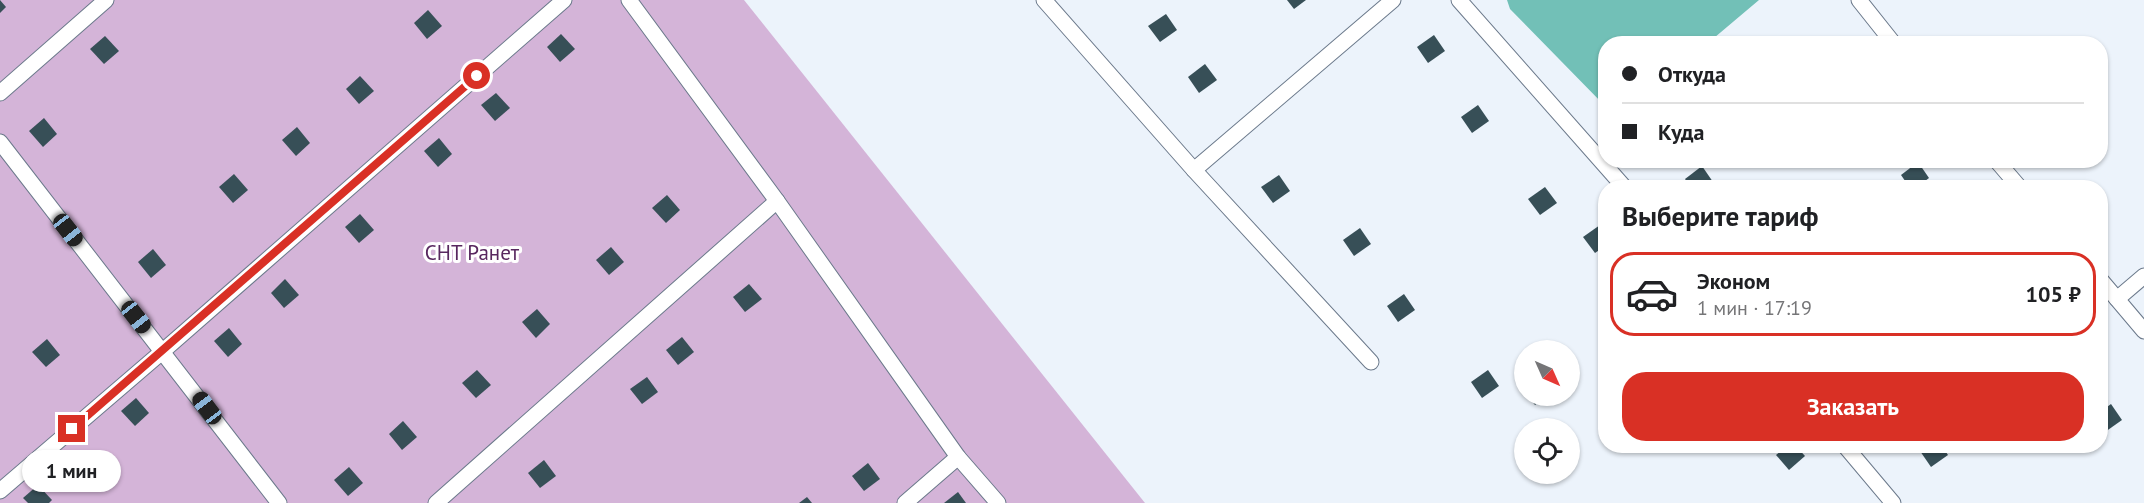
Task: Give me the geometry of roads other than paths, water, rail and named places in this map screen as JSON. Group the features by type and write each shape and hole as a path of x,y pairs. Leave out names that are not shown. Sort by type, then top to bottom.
{"lane":[{"path":"0,93 106,0"},
{"path":"0,491 564,0"},
{"path":"629,0 777,201 958,457 998,503"},
{"path":"1044,0 1194,170 1371,362"},
{"path":"1194,170 1393,0"},
{"path":"1459,0 1598,158"},
{"path":"1859,0 1888,36"},
{"path":"0,142 279,503"},
{"path":"1606,168 1617,180"},
{"path":"2003,168 2013,180"},
{"path":"436,503 777,201"},
{"path":"2117,299 2144,276"},
{"path":"2108,288 2144,331"},
{"path":"1851,453 1893,503"},
{"path":"905,503 958,457"}],"park label":[{"name":"СНТ Ранет","path":"472,252"}]}
